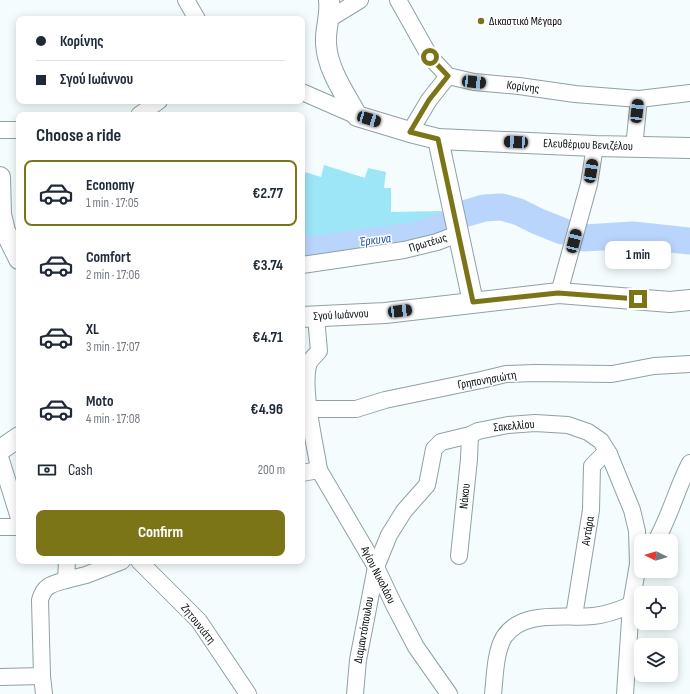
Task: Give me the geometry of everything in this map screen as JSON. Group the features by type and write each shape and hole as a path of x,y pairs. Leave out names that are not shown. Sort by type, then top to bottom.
{"main road":[{"path":"329,10 326,42 327,54 331,67 357,116"},
{"name":"Ελευθέριου Βενιζέλου","path":"357,116 438,139 595,146 690,148"},
{"path":"438,139 473,302"},
{"path":"0,177 1,214 5,231 16,254"},
{"name":"Σγού Ιωάννου","path":"309,317 385,313 558,293 670,302 690,300"},
{"path":"0,450 16,438"}],"street":[{"path":"186,0 195,16"},
{"path":"329,10 360,0"},
{"path":"398,0 430,57 448,76 429,100 410,132"},
{"name":"Κορίνης","path":"448,76 474,82 519,86 575,94 638,99 690,93"},
{"path":"305,93 357,116"},
{"path":"634,147 638,99"},
{"path":"143,112 155,104"},
{"path":"0,130 16,130"},
{"path":"558,293 589,184 595,146"},
{"name":"Πρωτέως","path":"305,265 404,250 437,242 458,234"},
{"path":"305,473 319,470 306,382 309,362 319,348 309,317"},
{"name":"Γρηπονησιώτη","path":"309,408 356,409 385,400 506,374 612,374 654,366 690,364"},
{"name":"Σακελλίου","path":"376,567 389,536 404,511 427,485 434,449 437,445 441,442 470,435 478,431 508,425 535,423 568,425 588,432 601,441 609,454 632,510 637,534"},
{"name":"Νάκου","path":"459,556 470,435"},
{"name":"Αντάρα","path":"574,616 591,510 592,466 602,456 609,454"},
{"path":"0,457 16,508"},
{"path":"660,534 684,474 690,463"},
{"name":"Αγίου Νικολάου","path":"319,470 376,567 416,647 449,694"},
{"path":"0,527 16,527"},
{"path":"66,580 67,564"},
{"path":"44,694 42,676 40,600 42,592 49,586 114,564"},
{"name":"Ζητουνιάτη","path":"142,564 199,620 248,694"},
{"name":"Διαμαντόπουλου","path":"355,694 358,660 376,567"},
{"name":"Σακελλίου","path":"625,694 631,606 636,578"},
{"path":"493,694 496,659 504,638 516,624 532,619 593,616 614,612 631,606"},
{"path":"0,677 42,676"}],"shaded area":[{"path":"324,165 365,178 368,168 386,172 384,188 391,188 391,212 442,211 442,219 425,225 373,237 338,242 305,244 305,172 321,177"}],"waterway":[{"name":"Έρκυνα","path":"467,213 484,208 502,207 519,212 562,231"},
{"name":"Έρκυνα","path":"305,249 323,248 417,235 446,225"},
{"name":"Έρκυνα","path":"584,238 633,235 690,241"}],"place":[{"name":"Δικαστικό Μέγαρο","path":"481,21"}],"route":[{"path":"430,57 448,76 429,100 410,132 438,139 473,302 558,293 638,299"}]}
